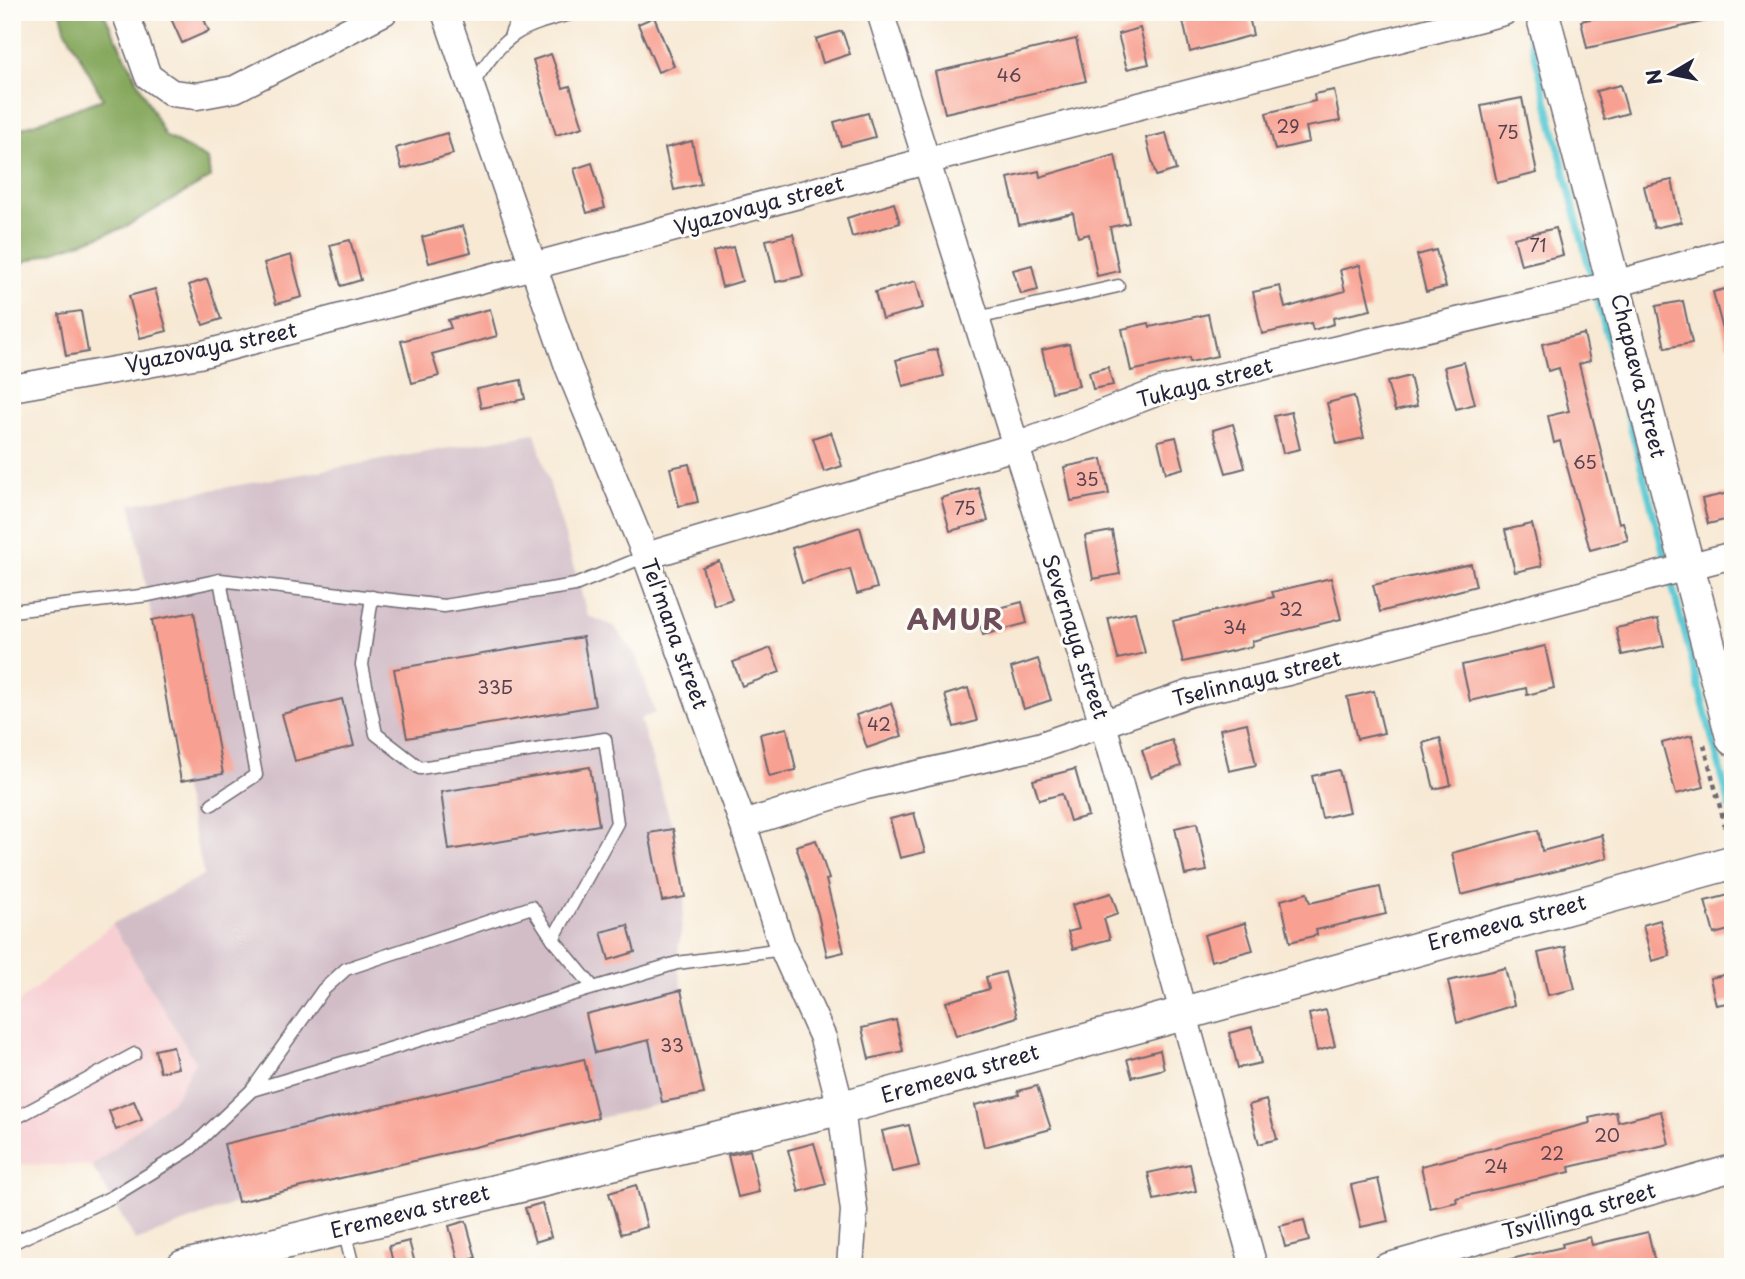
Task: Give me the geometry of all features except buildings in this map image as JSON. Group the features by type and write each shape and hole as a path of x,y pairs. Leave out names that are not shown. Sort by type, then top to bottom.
{"street":[{"path":"125,12 148,76 172,93 197,96 235,89 384,12"},
{"name":"Tel'mana street","path":"445,12 568,366 646,555 743,824 782,949 823,1038 841,1108 854,1210 850,1267"},
{"name":"Severnaya street","path":"880,12 977,318 1014,447 1103,724 1254,1267"},
{"name":"Vyazovaya street","path":"12,387 200,355 926,161 1504,12"},
{"name":"Chapaeva Street","path":"1542,12 1733,739"},
{"name":"Tukaya street","path":"646,555 1014,447 1163,390 1615,284 1733,251"},
{"name":"Tselinnaya street","path":"743,824 866,786 1039,746 1191,693 1289,673 1733,555"},
{"name":"Eremeeva street","path":"183,1267 841,1108 1183,1011 1733,862"},
{"name":"Tsvillinga street","path":"1386,1267 1733,1168"}],"lane":[{"path":"511,34 520,12"},
{"path":"471,87 497,47 511,34 563,14 578,12"},
{"path":"977,318 1118,286"},
{"path":"12,611 149,595 220,580 444,606 575,585 646,555"},
{"path":"212,804 256,775 220,580"},
{"path":"372,597 362,665 376,734 420,768 605,739 617,823 553,939"},
{"path":"12,1243 112,1197 190,1149 252,1090 323,990 346,969 532,907 553,939 592,986"},
{"path":"252,1090 592,986 677,963 782,949"},
{"path":"12,1120 135,1054"},
{"path":"344,1228 354,1267"}],"shaded area":[{"path":"535,433 588,616 614,626 637,657 655,713 640,719 673,829 685,897 677,963 704,1094 238,1202 136,1241 92,1166 175,1098 195,1061 112,924 204,875 181,781 131,504"},
{"path":"112,924 195,1061 175,1098 92,1166 12,1164 12,1008"}],"green space":[{"path":"61,12 103,12 165,136 208,159 210,178 123,228 12,266 12,126 22,128 103,99 65,29"}],"waterway":[{"path":"1524,12 1593,283"},
{"path":"1596,294 1733,818"}],"district":[{"name":"AMUR","path":"956,620"}]}
